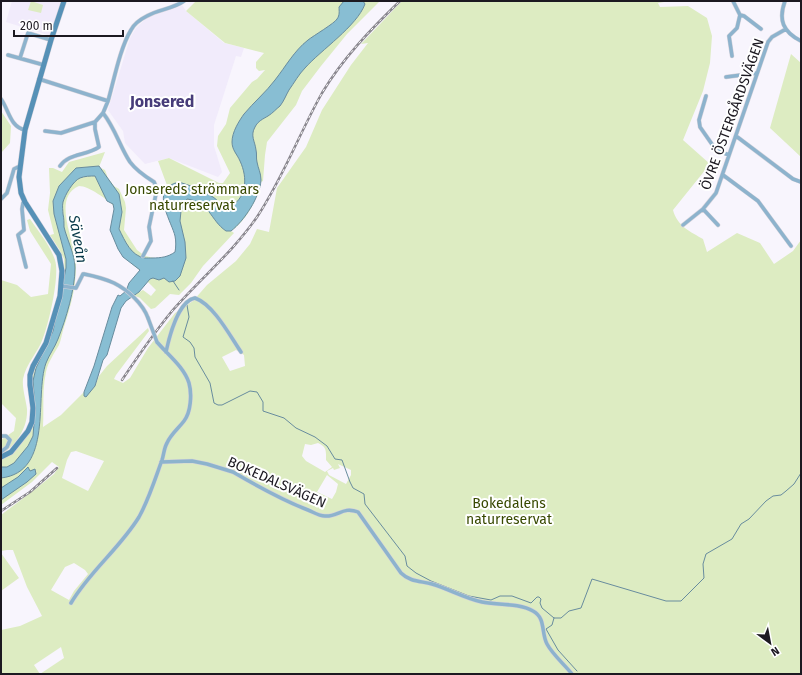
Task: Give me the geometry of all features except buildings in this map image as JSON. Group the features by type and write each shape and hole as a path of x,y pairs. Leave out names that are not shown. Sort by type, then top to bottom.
{"street":[{"path":"1,457 11,452 30,428 33,415 30,375 33,366 46,343 62,286 62,265 59,255 25,202 21,193 19,177 25,130 39,79 64,1"},
{"path":"45,131 61,133 95,122 103,113 108,101 126,39 131,29 146,16 157,11 176,6 184,1"},
{"path":"739,1 733,2 740,15 744,16 761,29"},
{"path":"785,1 781,13 782,22 792,36 801,41"},
{"path":"732,56 729,36 737,28 740,15"},
{"name":"ÖVRE ÖSTERGÅRDSVÄGEN","path":"683,225 703,209 716,193 768,42 772,37 786,29"},
{"path":"20,58 28,33 51,40"},
{"path":"8,55 44,65"},
{"path":"726,77 757,73"},
{"path":"39,79 108,101"},
{"path":"706,96 699,120 700,127 716,150 729,155"},
{"path":"1,99 14,124 20,129 25,130"},
{"path":"103,113 111,124 131,164 157,186 149,227 151,241 143,256"},
{"path":"60,166 69,158 94,151 99,147 95,122"},
{"path":"736,136 793,179 801,182"},
{"path":"1,199 7,193 14,169 20,166"},
{"path":"723,175 758,201 791,246"},
{"path":"25,202 23,203 22,209 24,230 18,236 26,267"},
{"path":"703,209 718,225"},
{"path":"62,286 76,288 83,274 113,282 124,289 144,309 157,342 184,372 189,384 190,399 187,417 169,439 150,492 138,518 86,581 71,603"},
{"path":"166,352 173,329 182,310 187,302 195,298 201,301 214,313 241,352"},
{"path":"1,436 6,436 10,440 7,448 1,452"},
{"name":"BOKEDALSVÄGEN","path":"161,462 192,461 206,463 233,472 319,515 331,516 347,510 358,512 402,573 409,579 434,585 466,598 525,608 536,613 543,625 544,638 547,644 572,674"}],"shaded area":[{"path":"12,1 62,1 51,36 6,22"},
{"path":"182,5 186,11 224,43 244,48 241,57 236,56 214,125 214,146 222,172 218,177 169,158 145,164 125,143 123,131 108,110 130,38 136,28 148,17"}],"green space":[{"path":"31,1 43,5 41,13 28,10"},
{"name":"Bokedalens naturreservat","path":"196,1 380,1 347,34 321,66 302,91 296,105 267,142 263,181 261,182 254,202 246,216 231,231 234,233 203,266 191,283 179,295 170,294 155,308 151,309 140,298 133,295 143,290 151,296 156,290 147,281 149,278 132,264 121,252 115,207 88,188 79,186 71,192 66,201 66,211 75,256 75,281 71,304 60,343 46,372 43,427 61,415 84,392 84,396 95,386 99,376 107,366 148,328 149,331 114,379 123,383 130,378 148,348 175,313 193,301 207,285 236,261 250,244 257,229 269,232 277,188 306,147 322,110 351,65 368,43 361,44 402,1 670,1 658,3 660,7 688,6 707,18 712,36 710,63 703,91 683,140 710,164 673,210 675,216 685,228 703,239 707,252 737,233 760,243 774,264 793,251 801,240 801,674 40,674 1,674 1,630 20,626 42,616 27,587 13,550 1,551 1,515 54,474 59,467 52,462 32,482 1,505 1,459 15,449 31,430 34,424 35,417 32,380 34,369 50,342 65,280 64,259 50,235 54,234 48,210 50,193 49,168 62,172 69,162 105,152 99,167 105,170 108,178 114,186 119,189 125,202 126,208 124,230 137,250 145,256 159,259 171,258 179,249 168,188 158,161 169,158 219,183 223,183 230,173 217,146 218,136 226,124 230,108 252,82 265,70 259,71 256,68 256,62 264,53 225,43 186,11","holes":["236,350 244,355 245,366 230,371 222,357","318,443 323,446 326,452 326,460 332,467 325,472 306,461 302,456 305,444 311,445","76,451 104,461 88,491 62,478 71,452","338,464 351,470 351,475 346,484 329,475 327,471 333,468 334,470 340,468","327,475 338,484 332,499 317,492","74,563 85,570 88,574 74,591 69,600 51,590 65,567","61,647 64,658 40,674 34,665"]},
{"path":"791,54 801,63 801,157 770,128"},
{"path":"1,111 11,126 10,143 1,153"},
{"path":"30,219 53,254 56,267 55,287 51,311 43,338 27,368 23,379 27,409 25,423 16,441 1,455 1,440 14,431 16,418 1,403 1,280 17,285 31,297 48,294 51,264 30,231 27,220"},
{"path":"1,553 19,578 1,591"}],"water":[{"path":"344,1 363,1 365,4 361,12 347,29 303,70 280,106 259,122 255,127 253,136 261,180 258,194 246,215 231,231 226,231 216,222 201,204 187,199 181,211 180,221 185,242 186,258 180,276 175,281 169,282 164,278 159,280 153,278 150,279 139,292 126,301 121,308 107,355 103,360 95,386 86,397 84,396 84,392 94,366 112,307 118,295 120,296 126,291 129,283 140,270 123,257 118,249 110,230 114,209 113,204 107,201 95,176 80,178 72,185 63,202 64,227 75,263 75,276 70,304 57,342 46,363 43,377 39,431 35,448 29,462 18,473 1,478 1,467 7,467 14,463 28,446 33,436 35,410 33,381 36,368 53,331 66,268 66,259 54,214 53,201 59,186 76,168 99,166 119,194 122,212 119,229 132,251 140,257 145,258 164,257 175,252 175,236 165,209 164,202 166,189 173,184 182,183 210,195 223,206 228,208 239,199 244,188 245,181 243,168 232,142 233,134 238,123 298,49 337,19 339,16 339,7"},
{"path":"28,467 30,471 35,469 36,474 1,500 1,488 18,477"}],"waterway":[{"path":"173,281 179,290"},
{"path":"187,305 189,317 183,337 190,342 194,348 195,357 210,383 214,403 222,405 250,391 257,392 263,402 263,411 284,418 296,428 315,437 327,446 335,459 342,460 353,488 364,494 365,504 405,556 407,566 431,581 469,596 491,600 500,596 512,596 531,603 539,597 541,599 540,603 542,608 554,618 561,618 569,611 581,608 592,579 666,601 681,601 704,578 703,564 706,554 732,539 741,524 749,519 766,501 773,496 781,495 786,491 794,484 801,473"},
{"path":"554,618 552,625 546,629 558,650 577,671"}],"railway":[{"path":"122,380 172,311 248,230 275,187 314,108 330,80 358,44 400,1"},
{"path":"1,511 30,492 57,468"}],"district":[{"name":"Jonsered","path":"162,101"}],"park label":[{"name":"Jonsereds strömmars naturreservat","path":"192,198"}],"water label":[{"name":"Säveån","path":"78,239"}]}
